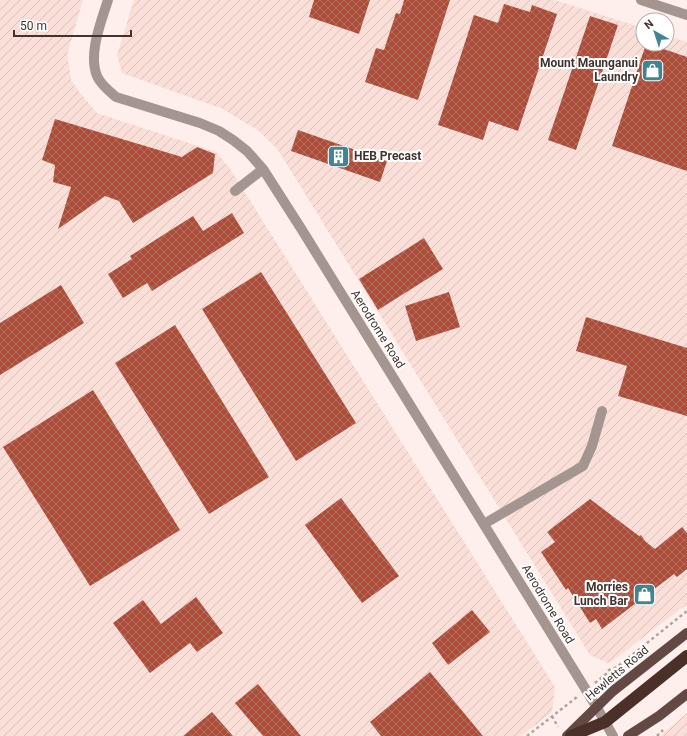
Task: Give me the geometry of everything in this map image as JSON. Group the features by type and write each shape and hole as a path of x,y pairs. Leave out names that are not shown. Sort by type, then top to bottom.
{"highway":[{"path":"571,736 605,722 687,656"},
{"path":"596,736 605,722"}],"main road":[{"name":"Hewletts Road","path":"567,736 613,691 687,632"},
{"path":"628,736 659,716 687,694"}],"street":[{"name":"Aerodrome Road","path":"108,0 101,22 94,55 94,65 100,80 109,92 116,97 200,123 219,131 247,151 263,169 484,524 596,706 612,736"},
{"path":"641,0 687,15"},
{"path":"235,191 263,169"},
{"path":"484,524 583,466 592,446 602,411"}],"path":[{"path":"606,674 608,670 617,667 687,611"},
{"path":"527,736 564,708"}],"shaded area":[{"path":"0,0 83,0 67,55 71,80 97,113 216,152 229,167 555,687 552,712 521,736 0,736"},
{"path":"134,0 555,0 635,25 635,52 675,52 675,38 687,42 687,604 611,662 608,663 590,655 278,150 259,131 223,109 122,73 117,55"},
{"path":"687,713 687,736 661,736 663,733"}],"building":[{"path":"314,0 370,0 359,34 309,17"},
{"path":"404,0 450,0 418,100 365,82 376,48 384,50 396,13 400,14"},
{"path":"504,4 530,12 532,5 557,14 518,131 489,121 483,140 438,125 474,15 498,23"},
{"path":"590,16 618,25 576,150 548,140"},
{"path":"643,52 672,52 687,57 687,171 612,146"},
{"path":"55,119 182,157 197,147 215,154 213,173 133,223 119,201 105,196 58,229 71,187 53,182 55,165 42,160"},
{"name":"HEB Precast","path":"298,130 387,161 380,182 291,151"},
{"path":"232,213 244,233 152,291 147,283 123,298 108,274 132,259 130,256 193,216 203,231"},
{"path":"424,238 443,269 378,310 359,279"},
{"path":"261,272 356,423 296,461 202,309"},
{"path":"61,285 84,323 0,375 0,323"},
{"path":"449,292 460,327 416,341 405,306"},
{"path":"586,317 687,348 687,416 618,396 627,366 576,351"},
{"path":"175,325 269,477 209,514 115,363"},
{"path":"93,390 180,530 90,586 3,447"},
{"path":"341,498 399,576 362,603 305,525"},
{"path":"590,499 639,536 641,535 645,541 655,549 682,527 687,533 687,569 677,577 674,574 602,629 596,619 590,623 568,588 566,590 541,552 555,542 547,532"},
{"path":"196,597 223,633 197,652 190,643 150,673 113,623 143,600 161,624"},
{"path":"472,610 490,632 448,665 432,643"},
{"path":"430,672 483,736 381,736 370,722"},
{"path":"258,684 301,736 263,736 235,703"},
{"path":"212,712 233,736 183,736"}],"place":[{"name":"Mount Maunganui Laundry","path":"653,70"},
{"name":"HEB Precast","path":"339,156"},
{"name":"Morries Lunch Bar","path":"644,594"}]}
